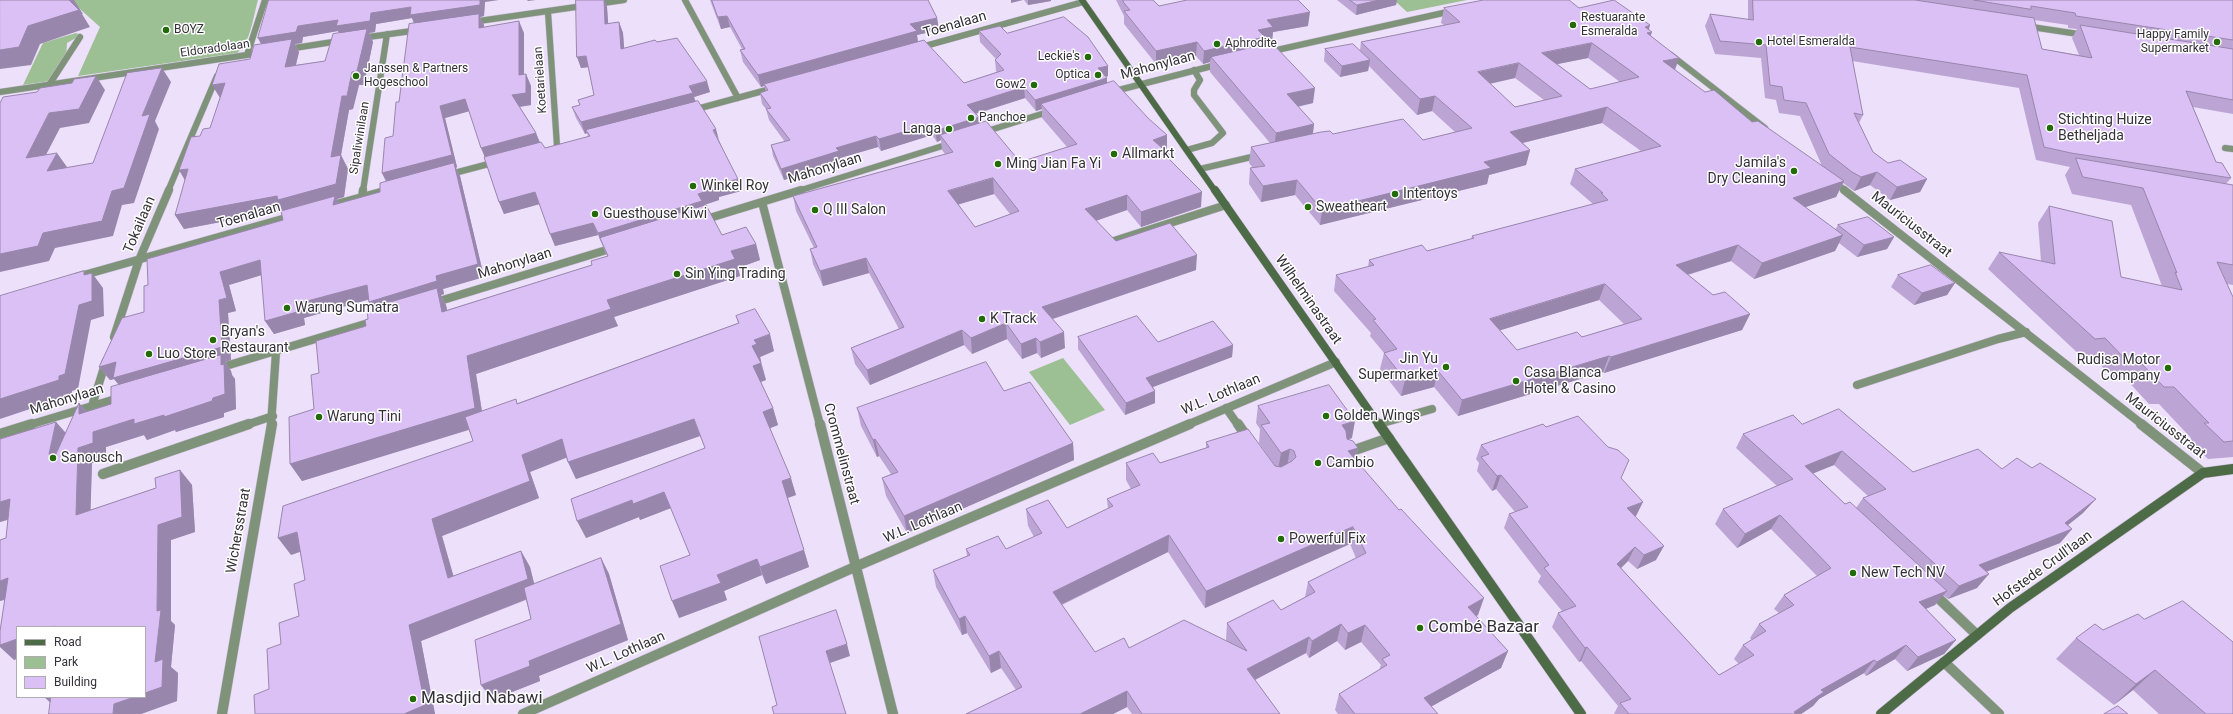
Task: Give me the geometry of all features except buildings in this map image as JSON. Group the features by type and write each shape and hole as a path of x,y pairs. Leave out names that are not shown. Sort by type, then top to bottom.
{"street":[{"path":"246,56 265,0"},
{"path":"463,24 624,0"},
{"path":"685,0 738,98"},
{"name":"Toenalaan","path":"907,51 1083,1"},
{"name":"Wilhelminastraat","path":"1083,1 1581,714"},
{"path":"1261,54 1457,10"},
{"name":"Koetarielaan","path":"548,12 557,146"},
{"path":"2021,25 2092,36"},
{"path":"356,39 425,29"},
{"name":"Sipaliwinilaan","path":"362,197 387,34"},
{"path":"49,85 80,37"},
{"path":"278,51 348,40"},
{"path":"1664,49 1769,131"},
{"name":"Eldoradolaan","path":"2,92 270,52"},
{"name":"Tokailaan","path":"92,406 139,260 224,59"},
{"name":"Mahonylaan","path":"1102,95 1140,83 1231,61"},
{"path":"1187,150 1209,144 1220,138 1223,132 1194,95 1194,90 1200,80 1194,70"},
{"path":"685,112 784,85"},
{"path":"0,98 2,92"},
{"path":"974,136 1057,110"},
{"name":"Mahonylaan","path":"694,223 959,140"},
{"path":"549,148 564,144"},
{"path":"2226,148 2233,149"},
{"path":"1200,169 1268,153"},
{"path":"437,177 504,160"},
{"name":"Mauriciusstraat","path":"1825,175 2203,473"},
{"path":"324,208 392,189"},
{"name":"Crommelinstraat","path":"762,202 857,566 893,714"},
{"path":"1111,242 1226,205"},
{"name":"Toenalaan","path":"66,280 301,214"},
{"name":"Mahonylaan","path":"428,305 618,246"},
{"path":"215,370 382,319"},
{"path":"1857,385 1998,339 2026,332"},
{"name":"Wichersstraat","path":"222,714 273,416 276,352"},
{"name":"W.L. Lothlaan","path":"524,714 857,566 1336,362"},
{"name":"Mahonylaan","path":"0,434 130,395"},
{"path":"1226,408 1253,446"},
{"path":"1379,424 1432,410"},
{"path":"103,474 273,416"},
{"path":"1348,452 1389,438"},
{"name":"Hofstede Crull'laan","path":"1881,714 2010,608 2203,473 2233,469"},
{"path":"1924,585 1977,635"},
{"path":"1944,662 1999,714"}],"green space":[{"path":"70,0 258,0 248,36 242,48 237,53 78,76 100,27"},
{"path":"1394,0 1467,0 1407,12"},
{"path":"76,33 81,35 67,43 66,58 50,81 23,85 43,43"},
{"path":"1063,358 1105,410 1070,425 1029,372"}],"place":[{"name":"Restuarante Esmeralda","path":"1573,25"},
{"name":"BOYZ","path":"166,30"},
{"name":"Hotel Esmeralda","path":"1759,42"},
{"name":"Happy Family Supermarket","path":"2217,42"},
{"name":"Aphrodite","path":"1217,44"},
{"name":"Leckie's","path":"1088,57"},
{"name":"Optica","path":"1098,75"},
{"name":"Janssen & Partners Hogeschool","path":"356,76"},
{"name":"Gow2","path":"1034,85"},
{"name":"Panchoe","path":"971,118"},
{"name":"Stichting Huize Betheljada","path":"2050,128"},
{"name":"Langa","path":"949,129"},
{"name":"Allmarkt","path":"1114,154"},
{"name":"Ming Jian Fa Yi","path":"998,164"},
{"name":"Jamila's Dry Cleaning","path":"1794,171"},
{"name":"Winkel Roy","path":"693,186"},
{"name":"Intertoys","path":"1395,194"},
{"name":"Sweatheart","path":"1308,207"},
{"name":"Q III Salon","path":"815,210"},
{"name":"Guesthouse Kiwi","path":"595,214"},
{"name":"Sin Ying Trading","path":"677,274"},
{"name":"Warung Sumatra","path":"287,308"},
{"name":"K Track","path":"982,319"},
{"name":"Bryan's Restaurant","path":"213,340"},
{"name":"Luo Store","path":"149,354"},
{"name":"Jin Yu Supermarket","path":"1446,367"},
{"name":"Rudisa Motor Company","path":"2168,368"},
{"name":"Casa Blanca Hotel & Casino","path":"1516,381"},
{"name":"Golden Wings","path":"1326,416"},
{"name":"Warung Tini","path":"319,417"},
{"name":"Sanousch","path":"53,458"},
{"name":"Cambio","path":"1318,463"},
{"name":"Powerful Fix","path":"1281,539"},
{"name":"New Tech NV","path":"1853,573"},
{"name":"Combé Bazaar","path":"1420,628"},
{"name":"Masdjid Nabawi","path":"413,699"}]}
